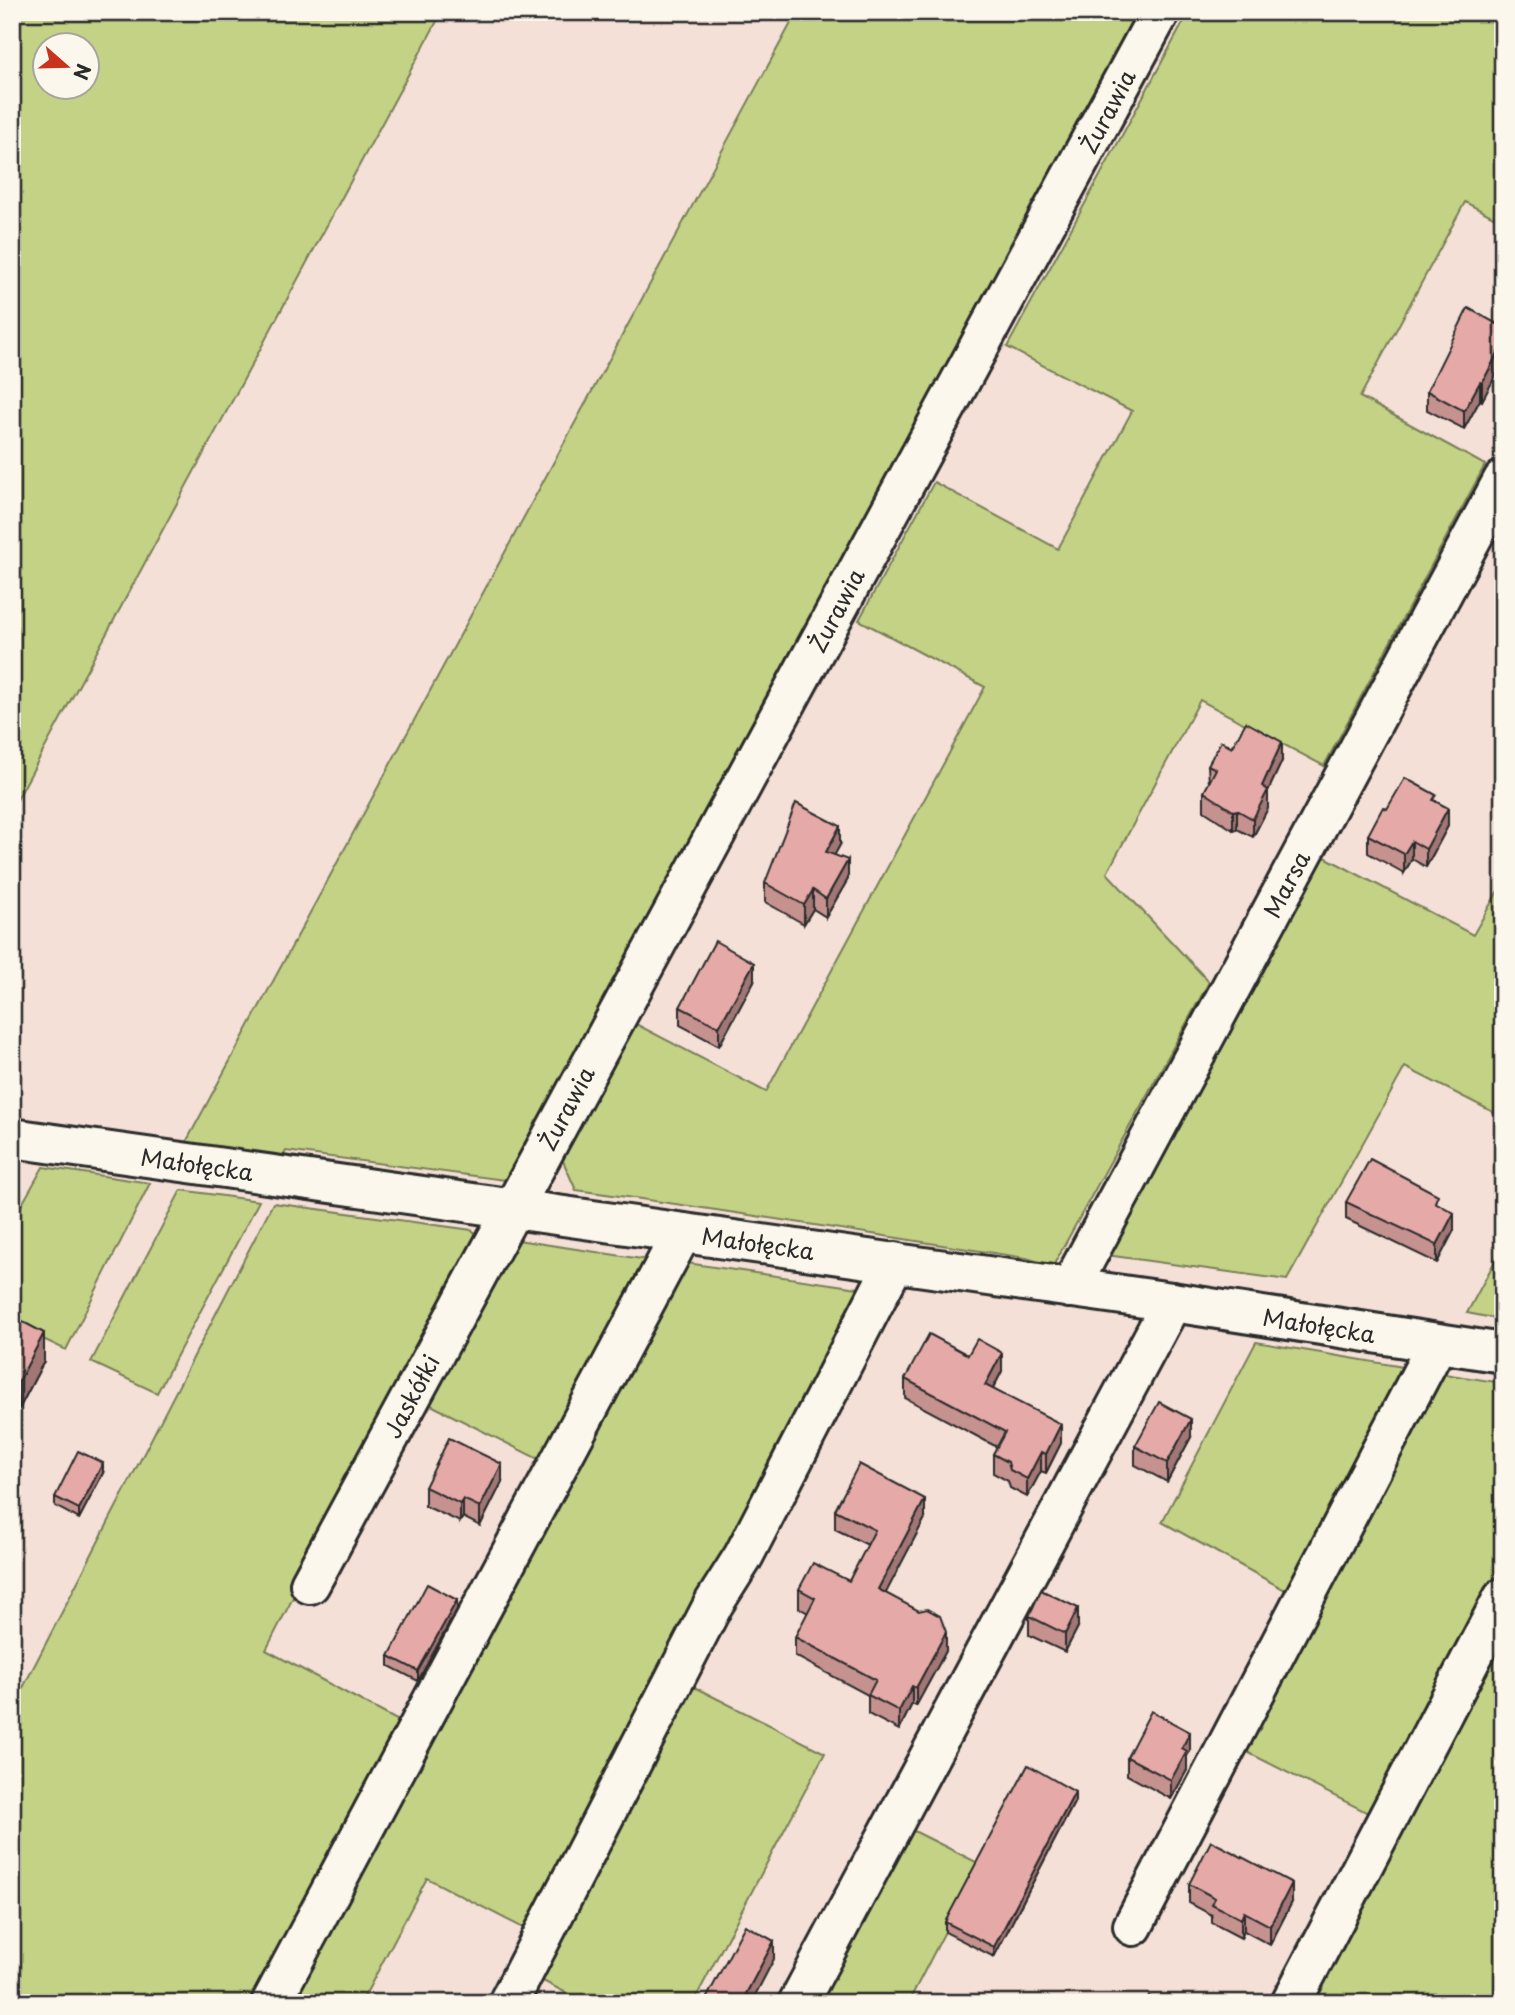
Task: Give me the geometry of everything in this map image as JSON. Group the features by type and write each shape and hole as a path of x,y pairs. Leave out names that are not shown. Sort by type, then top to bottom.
{"street":[{"name":"Żurawia","path":"513,1208 1160,12"},
{"name":"Marsa","path":"1070,1288 1503,480"},
{"name":"Małołęcka","path":"12,1138 895,1262 1503,1353"},
{"name":"Jaskółki","path":"310,1584 513,1208"},
{"path":"271,2003 682,1233"},
{"path":"508,2003 714,1603 743,1557 895,1262"},
{"path":"798,2003 1172,1302"},
{"path":"1133,1926 1437,1344"},
{"path":"1291,2003 1503,1598"}],"green space":[{"path":"12,12 442,12 12,809"},
{"path":"797,12 1141,12 512,1181 286,1151 281,1160 184,1146"},
{"path":"1189,12 1503,12 1503,222 1465,202 1360,397 1485,465 1324,766 1200,700 1107,873 1209,982 1053,1266 1026,1258 576,1190 562,1159 636,1024 766,1092 985,687 859,620 934,482 1058,549 1132,411 1007,347"},
{"path":"1321,855 1473,935 1503,882 1503,1117 1405,1067 1287,1280 1106,1255"},
{"path":"43,1167 150,1183 66,1350 12,1324 12,1222"},
{"path":"181,1190 259,1201 157,1393 91,1362"},
{"path":"273,1203 472,1230 479,1237 266,1650 408,1726 260,2003 12,2003 12,1709"},
{"path":"511,1239 655,1261 548,1464 427,1403"},
{"path":"1503,1246 1503,1320 1467,1313"},
{"path":"680,1262 865,1289 525,1929 427,1878 361,2003 285,2003"},
{"path":"1256,1342 1415,1369 1294,1595 1162,1522"},
{"path":"1438,1373 1503,1383 1503,1574 1374,1816 1235,1746"},
{"path":"1503,1629 1503,2003 1305,2003"},
{"path":"692,1686 825,1753 693,2003 586,2003 539,1979"},
{"path":"906,1827 980,1864 908,2003 813,2003"}],"building":[{"path":"1468,308 1503,327 1503,343 1464,411 1427,391"},
{"path":"1246,722 1282,742 1262,786 1268,790 1253,819 1237,810 1233,811 1204,792 1216,769 1208,765 1221,741 1232,747"},
{"path":"1405,778 1436,795 1433,800 1448,808 1426,849 1412,841 1404,854 1368,835 1383,807 1387,809"},
{"path":"796,803 840,826 826,852 848,860 826,899 813,890 804,905 765,883"},
{"path":"715,941 754,963 719,1027 680,1007"},
{"path":"1370,1159 1438,1195 1435,1202 1454,1213 1437,1245 1346,1202"},
{"path":"12,1316 44,1333 19,1381 12,1378"},
{"path":"929,1334 968,1355 977,1339 1002,1353 985,1385 1061,1424 1046,1454 1041,1452 1027,1479 1010,1470 1008,1462 993,1454 1005,1432 905,1379"},
{"path":"1159,1402 1191,1419 1167,1463 1135,1446"},
{"path":"449,1438 502,1464 480,1507 463,1499 460,1504 425,1487"},
{"path":"78,1451 103,1463 79,1509 55,1497"},
{"path":"859,1464 925,1499 878,1589 919,1611 927,1609 940,1616 946,1632 916,1688 912,1686 899,1711 868,1695 876,1680 795,1637 815,1598 799,1589 813,1563 849,1581 875,1530 835,1510"},
{"path":"427,1584 457,1600 418,1671 389,1656"},
{"path":"1041,1590 1078,1608 1065,1634 1029,1616"},
{"path":"1151,1711 1190,1732 1182,1748 1187,1751 1171,1780 1127,1757"},
{"path":"1028,1765 1075,1792 994,1947 945,1922"},
{"path":"1211,1841 1292,1883 1270,1926 1244,1912 1241,1919 1212,1904 1215,1898 1189,1884"},
{"path":"745,1925 774,1941 741,2003 704,2003"},
{"path":"1149,1996 1161,2003 1145,2003"}]}
